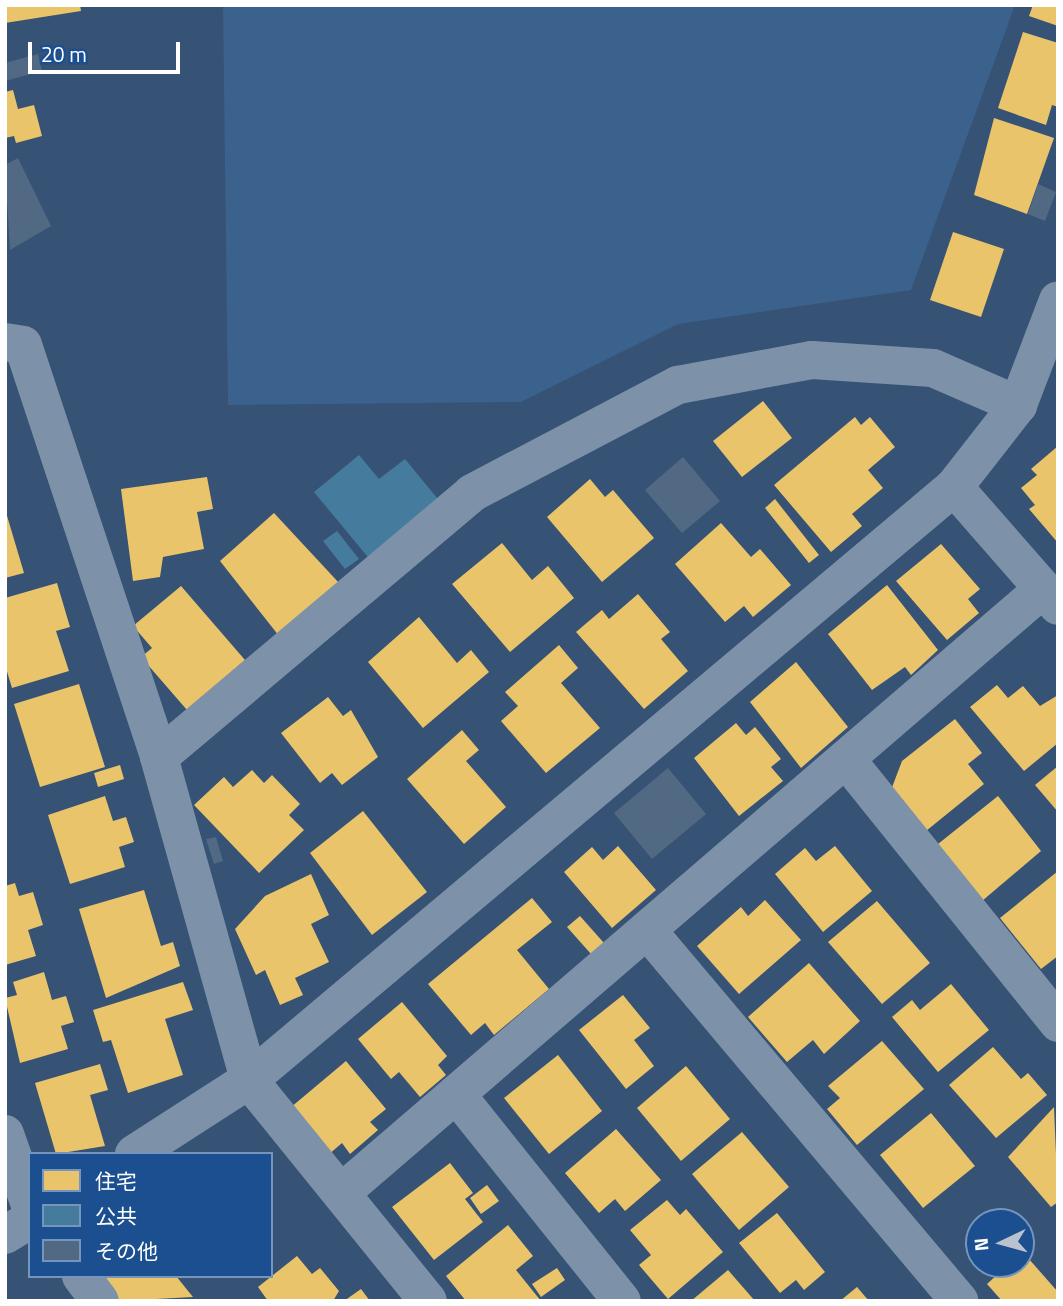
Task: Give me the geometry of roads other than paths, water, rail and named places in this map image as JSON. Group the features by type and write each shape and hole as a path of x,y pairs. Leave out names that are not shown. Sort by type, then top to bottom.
{"street":[{"path":"137,1152 249,1080 954,487 1018,405 1058,300"},
{"path":"5,342 23,345 159,757 249,1080 428,1301"},
{"path":"159,757 472,493 678,385 812,360 933,368 1018,405"},
{"path":"341,1192 846,759 1050,598 954,487"},
{"path":"846,759 1058,1023"},
{"path":"648,930 959,1301"},
{"path":"456,1094 622,1301"},
{"path":"5,1134 28,1199"},
{"path":"5,1236 28,1221"},
{"path":"83,1278 100,1301"}],"water":[{"path":"223,5 1015,5 911,290 678,324 521,402 228,405"}]}
